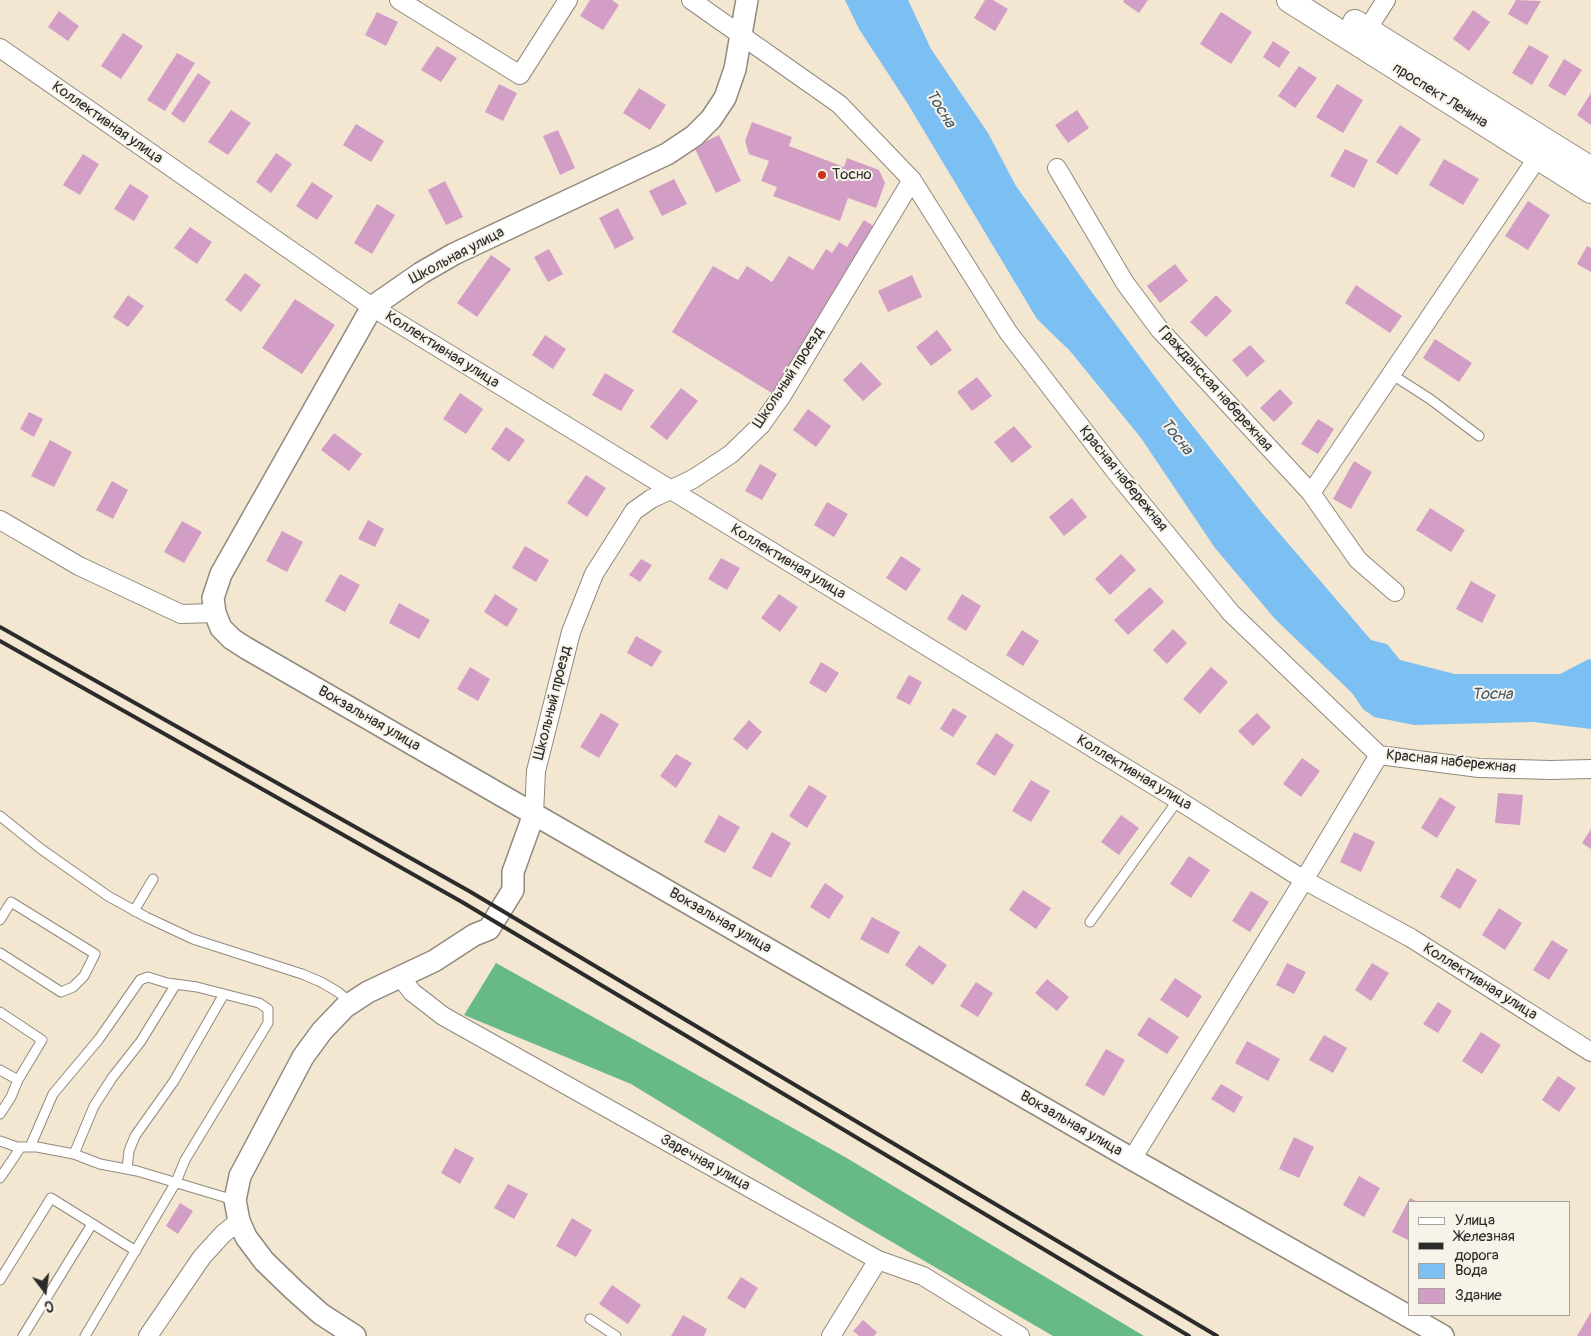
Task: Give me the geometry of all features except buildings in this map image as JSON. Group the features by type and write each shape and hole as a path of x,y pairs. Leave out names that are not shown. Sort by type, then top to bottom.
{"main road":[{"name":"проспект Ленина","path":"1289,0 1362,37 1591,169"},
{"name":"проспект Ленина","path":"1319,0 1362,37 1538,158 1591,191"}],"street":[{"path":"399,0 520,75 568,0"},
{"name":"Красная набережная","path":"691,0 839,104 912,180 1008,332 1115,471 1231,613 1379,755 1479,768 1591,769"},
{"name":"Школьная улица","path":"215,613 214,598 221,574 372,307 414,277 454,254 667,154 694,136 711,119 725,98 735,69 747,0"},
{"path":"1362,37 1386,0"},
{"name":"Коллективная улица","path":"0,48 372,307 1178,800 1304,880 1411,938 1591,1052"},
{"path":"1311,493 1538,158"},
{"name":"Гражданская набережная","path":"1057,168 1125,283 1160,330 1311,493 1358,560 1395,592"},
{"name":"Школьный проезд","path":"534,814 536,771 571,632 594,574 634,511 651,499 693,479 731,454 761,425 781,397 912,180"},
{"path":"0,520 79,566 182,614 215,613"},
{"name":"Вокзальная улица","path":"215,613 221,628 232,639 1132,1159 1443,1336"},
{"path":"1132,1159 1379,755"},
{"path":"355,1336 321,1314 294,1290 264,1261 246,1237 239,1221 235,1200 240,1176 303,1057 322,1031 351,1003 368,992 434,961 474,935 482,915 502,881 513,872 534,814"},
{"name":"Заречная улица","path":"400,976 412,992 443,1016 878,1260 923,1276 1020,1336"},
{"path":"148,1336 202,1257 223,1234 239,1221"},
{"path":"831,1336 878,1260"}],"lane":[{"path":"1391,374 1430,399 1480,436"},
{"path":"1090,922 1178,800"},
{"path":"0,816 108,896 134,911 193,939 322,982 351,1003"},
{"path":"134,911 153,879"},
{"path":"0,920 11,902 95,954 84,976 73,987 61,992 0,953"},
{"path":"0,1178 25,1147 54,1094 99,1039 140,980 148,977 197,987 259,1003 268,1009 268,1023 185,1160 176,1182 85,1336"},
{"path":"74,1154 94,1106 112,1078 141,1041 176,984"},
{"path":"126,1169 129,1150 134,1136 174,1081 224,994"},
{"path":"0,1012 42,1040 0,1114"},
{"path":"0,1070 18,1080"},
{"path":"0,1141 25,1147 74,1154 100,1164 176,1182 235,1200"},
{"path":"0,1280 51,1198 136,1251"},
{"path":"23,1336 92,1224"},
{"path":"590,1319 616,1336"}],"green space":[{"path":"496,963 845,1157 1144,1336 1053,1336 856,1221 631,1084 464,1015"}],"water":[{"name":"Тосна","path":"845,0 908,0 931,49 988,133 1016,186 1091,291 1176,405 1262,513 1371,640 1387,644 1400,660 1455,674 1560,674 1589,659 1591,660 1591,729 1533,722 1414,725 1374,717 1363,709 1352,693 1275,619 1215,548 1141,438 1070,351 1037,319 906,101 859,29"}],"railway":[{"path":"0,627 469,891 1217,1336"},
{"path":"0,641 462,902 1189,1336"}],"place":[{"name":"Тосно","path":"822,175"}]}
